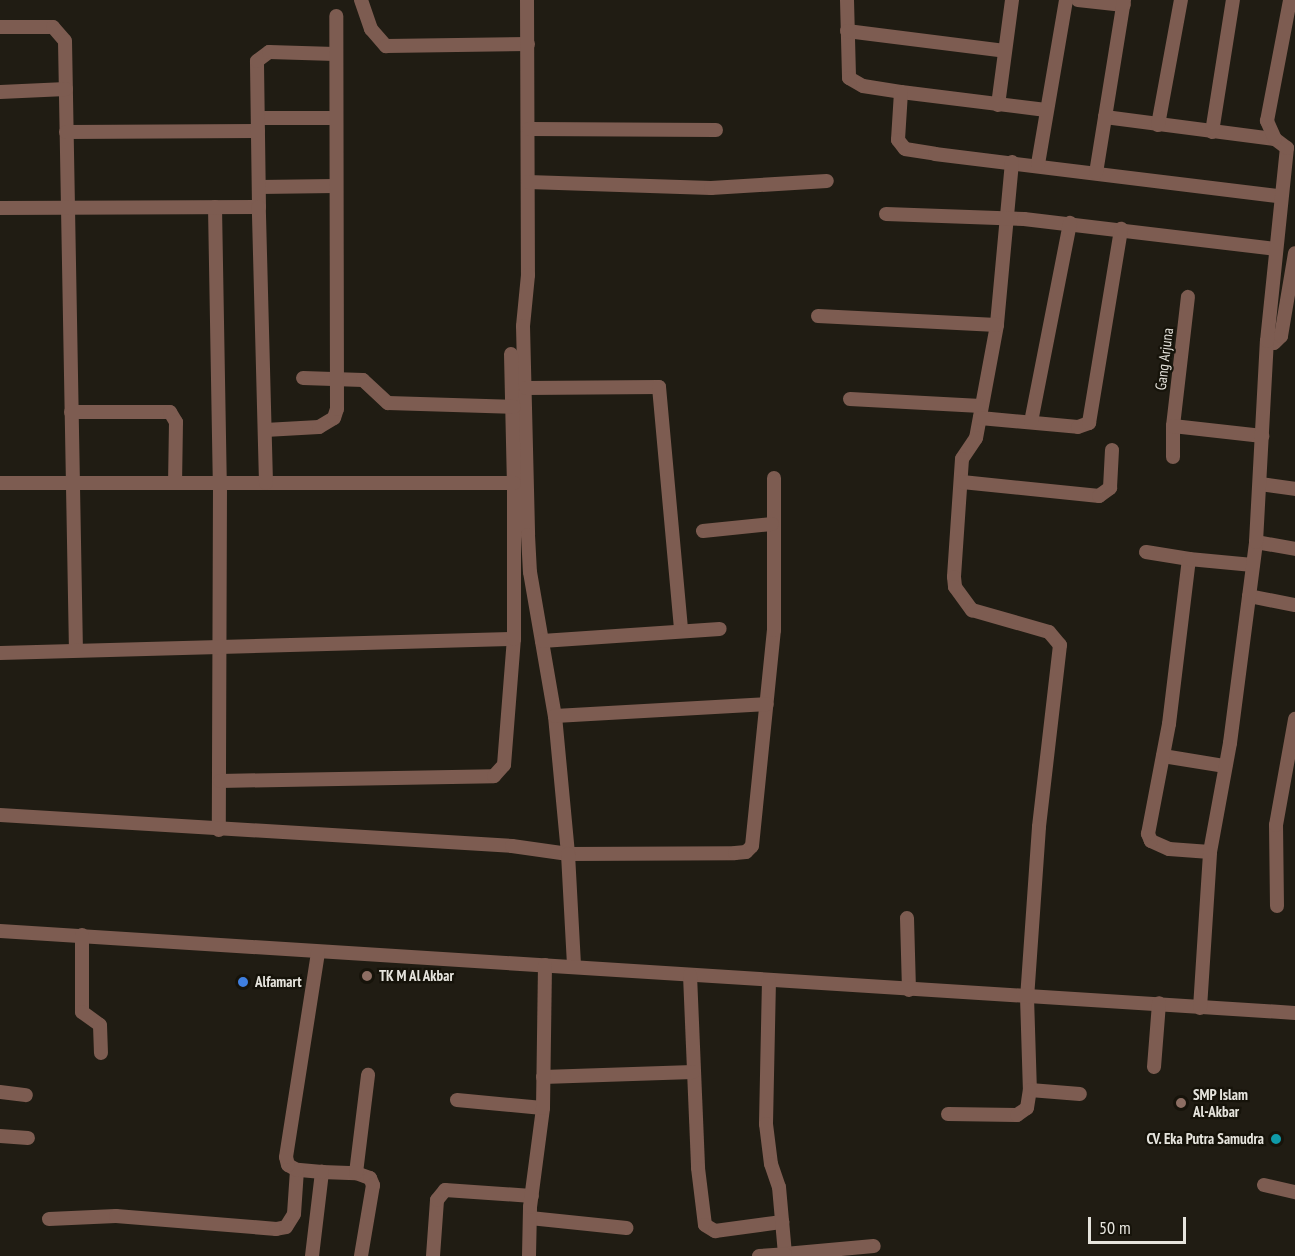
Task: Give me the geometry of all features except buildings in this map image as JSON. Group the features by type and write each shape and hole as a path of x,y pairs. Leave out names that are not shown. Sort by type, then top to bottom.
{"street":[{"path":"361,0 371,29 386,46 528,44"},
{"path":"527,0 529,129 524,326 530,572 555,716 568,854 574,966"},
{"path":"847,0 849,78 863,86 1046,110"},
{"path":"998,105 1012,0"},
{"path":"1038,164 1066,0"},
{"path":"1078,0 1124,2 1096,173"},
{"path":"1158,125 1181,0"},
{"path":"1212,132 1233,0"},
{"path":"1275,139 1268,121 1290,0"},
{"path":"265,430 327,424 338,409 334,118 336,16"},
{"path":"0,27 46,26 58,30 65,41 66,207 76,650"},
{"path":"847,31 1005,51"},
{"path":"266,483 259,207 259,56 269,52 335,54"},
{"path":"0,92 66,89"},
{"path":"901,92 898,140 905,149 1279,196"},
{"path":"1105,117 1275,139 1291,149 1279,196 1267,341 1256,542 1225,766 1210,852 1200,1008"},
{"path":"66,132 258,125 334,118"},
{"path":"529,129 717,130"},
{"path":"948,1114 1017,1116 1027,1108 1030,1090 1027,997 1039,827 1060,645 1049,632 972,610 955,587 963,457 974,443 997,324 1010,220 1012,162"},
{"path":"528,182 711,189 826,181"},
{"path":"259,186 335,186"},
{"path":"215,207 220,486 219,831"},
{"path":"0,208 259,207"},
{"path":"886,214 1070,224 1275,249"},
{"path":"1031,422 1070,224"},
{"path":"850,399 981,412 1031,422 1078,427 1090,419 1121,229"},
{"path":"1267,341 1274,343 1281,336 1292,294 1295,253"},
{"name":"Gang Arjuna","path":"1173,457 1173,426 1188,297"},
{"path":"818,316 997,324"},
{"path":"220,781 494,776 504,765 514,639 514,407 511,354"},
{"path":"303,378 363,380 388,403 514,407"},
{"path":"526,388 659,387 681,630"},
{"path":"71,412 170,412 176,422 175,483"},
{"path":"1173,426 1262,436"},
{"path":"962,482 1099,496 1110,488 1112,450"},
{"path":"0,815 219,831 512,846 568,854 746,852 754,835 767,704 776,581 772,524 774,478"},
{"path":"0,483 175,483 220,486 266,483 514,483"},
{"path":"1260,484 1295,489"},
{"path":"703,531 772,524"},
{"path":"1256,542 1295,549"},
{"path":"1146,552 1253,565"},
{"path":"1189,559 1163,756 1148,834 1151,841 1169,849 1210,852"},
{"path":"1249,597 1295,605"},
{"path":"542,641 720,629"},
{"path":"0,653 76,650 220,650 514,639"},
{"path":"555,716 767,704"},
{"path":"1277,906 1276,825 1295,719"},
{"path":"1163,756 1225,766"},
{"path":"907,918 909,990"},
{"path":"0,932 82,935 318,953 574,966 909,990 1159,1003 1200,1008 1295,1013"},
{"path":"82,935 82,1012 100,1025 101,1053"},
{"path":"318,953 287,1151 288,1165 297,1170 356,1173 370,1178 373,1185 361,1256"},
{"path":"529,1256 532,1196 543,1108 545,965"},
{"path":"690,975 693,1072 705,1226 715,1231 782,1222"},
{"path":"769,980 766,1124 785,1254"},
{"path":"1154,1067 1159,1003"},
{"path":"543,1077 693,1072"},
{"path":"356,1173 368,1076"},
{"path":"1030,1090 1080,1094"},
{"path":"0,1092 26,1095"},
{"path":"456,1100 543,1108"},
{"path":"0,1136 28,1138"},
{"path":"49,1220 116,1216 276,1229 286,1227 294,1214 297,1170"},
{"path":"312,1256 322,1172"},
{"path":"1264,1185 1295,1192"},
{"path":"433,1256 437,1200 445,1190 532,1196"},
{"path":"530,1218 626,1228"},
{"path":"759,1256 847,1252 874,1245"}],"place":[{"name":"TK M Al Akbar","path":"367,976"},
{"name":"Alfamart","path":"243,982"},
{"name":"SMP Islam Al-Akbar","path":"1181,1103"},
{"name":"CV. Eka Putra Samudra","path":"1276,1139"}]}
